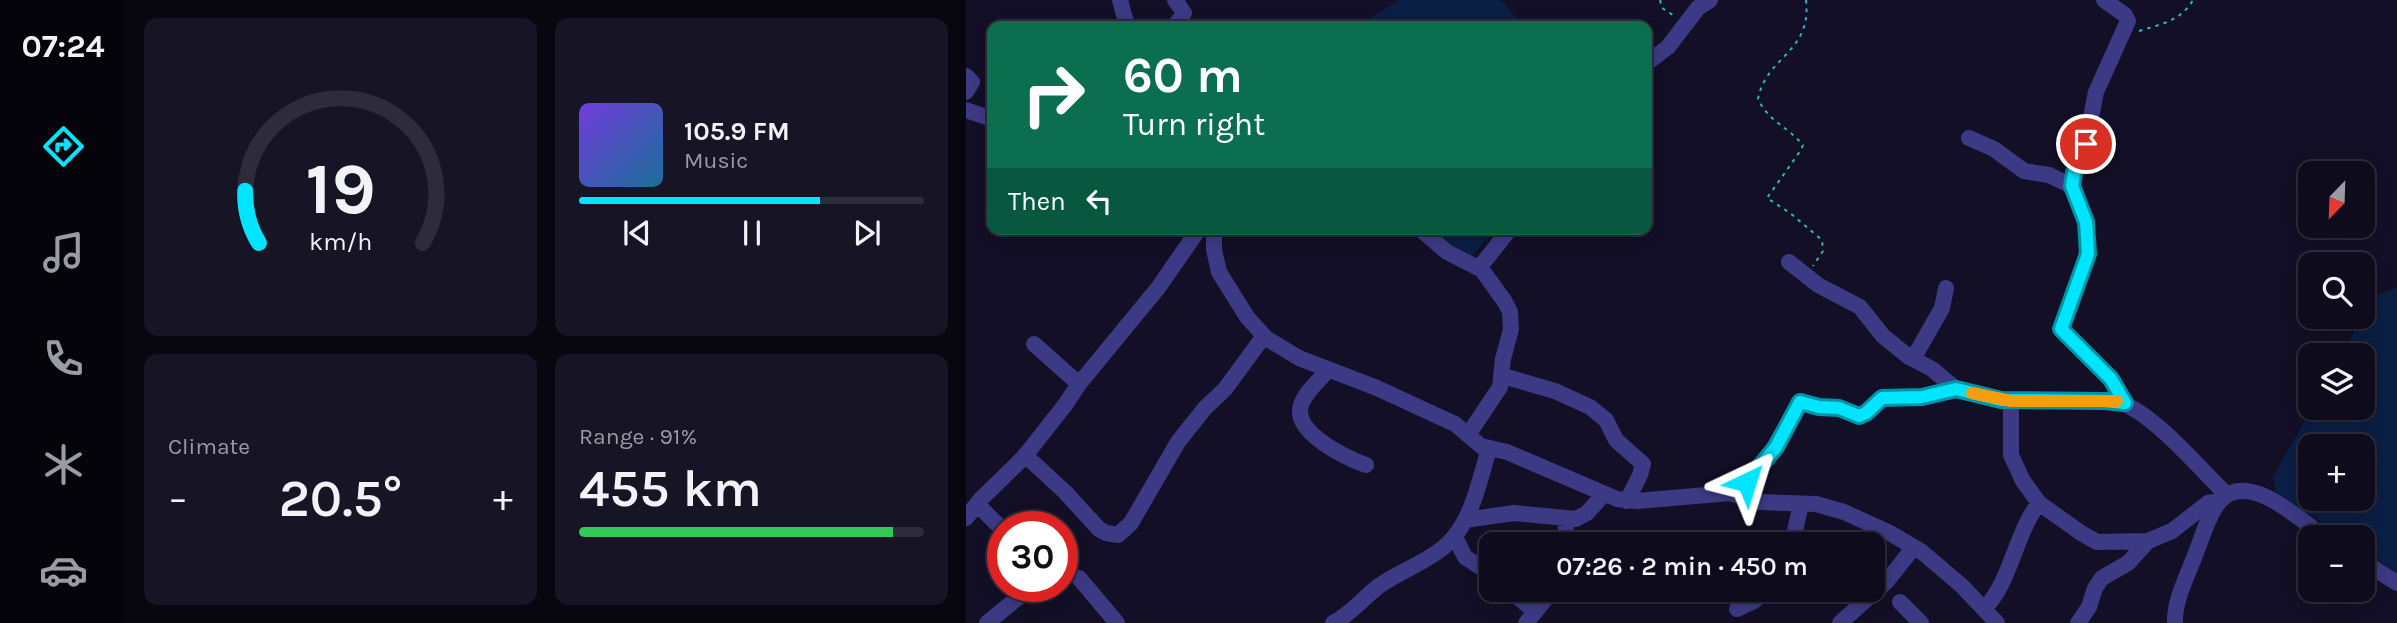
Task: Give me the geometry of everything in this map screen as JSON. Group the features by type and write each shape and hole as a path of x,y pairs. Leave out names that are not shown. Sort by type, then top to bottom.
{"street":[{"path":"1120,0 1126,21"},
{"path":"1175,0 1184,13 1178,21"},
{"path":"1652,59 1668,47 1698,8 1710,0"},
{"path":"2104,0 2127,18 2096,92 2086,144 2074,173 2072,186 2083,212 2088,244 2085,264 2061,329 2111,379 2125,403"},
{"path":"966,76 972,82 966,92"},
{"path":"966,110 987,117"},
{"path":"1969,138 1994,149 2024,171 2049,175 2072,186"},
{"path":"966,518 975,498 1025,455 1158,288 1195,235"},
{"path":"1213,235 1219,272 1247,317 1264,336 1299,358 1398,397 1455,425 1476,444 1507,452 1604,494 1627,501 1735,494 1765,503 1816,504 1844,512 1914,547 1950,575 1997,623"},
{"path":"1427,235 1447,252 1479,268 1493,284 1510,312 1511,329 1503,359 1500,387 1468,435"},
{"path":"1479,268 1505,235"},
{"path":"1789,262 1826,289 1860,307 1884,336 1956,389"},
{"path":"1913,359 1942,308 1946,288"},
{"path":"1025,455 1065,492 1098,529 1118,535 1130,523 1178,442 1205,408 1225,389 1264,336"},
{"path":"1034,344 1079,384"},
{"path":"1328,370 1301,403 1299,410 1302,423 1311,433 1341,454 1366,465"},
{"path":"1503,376 1569,397 1601,414 1616,440 1643,464 1627,501"},
{"path":"1735,494 1768,458 1800,402 1839,408 1859,416 1882,398 1922,397 1956,389 2011,401 2125,403 2161,431 2223,498"},
{"path":"2011,401 2011,456 2023,481 2039,503 2097,542 2148,541 2172,531 2208,503 2248,492 2263,494 2307,525"},
{"path":"1333,623 1349,613 1378,587 1419,564 1455,537 1465,520 1489,449"},
{"path":"1465,520 1514,513 1566,519 1582,517 1604,494"},
{"path":"975,498 987,512"},
{"path":"2175,623 2176,609 2201,541 2223,498"},
{"path":"1984,609 1996,593 2039,503"},
{"path":"1795,532 1801,504"},
{"path":"1566,519 1566,532"},
{"path":"1455,537 1465,557 1479,566"},
{"path":"2078,623 2091,603 2098,582 2127,563 2148,541"},
{"path":"1840,623 1894,574 1914,547"},
{"path":"2375,569 2397,583"},
{"path":"1079,578 1117,623"},
{"path":"987,623 1016,602"},
{"path":"1519,602 1531,617 1543,602"},
{"path":"1737,609 1752,602"},
{"path":"1900,602 1921,623"}],"path":[{"path":"1660,0 1662,8 1684,25"},
{"path":"1806,0 1807,19 1802,35 1784,54 1763,85 1758,99 1769,117 1782,125 1802,145 1767,198 1822,240 1823,251 1807,275"},
{"path":"2121,36 2172,21 2182,15 2193,0"}],"water":[{"path":"1399,0 1501,0 1519,21 1365,21"},
{"path":"1432,235 1490,235 1472,256 1460,257"},
{"path":"2397,288 2397,574 2375,558 2375,525 2325,525 2304,511 2375,511 2375,434 2298,434 2298,507 2276,492 2273,477 2305,420 2375,420 2375,343 2348,343 2356,329 2375,329 2375,296"}],"slow traffic":[{"path":"1972,393 2011,401 2117,401"}],"route":[{"path":"1747,482 1776,447 1800,402 1839,408 1859,416 1882,398 1922,397 1950,389 2011,401 2031,399 2125,403 2111,379 2061,329 2088,254 2086,222 2072,186 2074,173 2086,144"}]}
